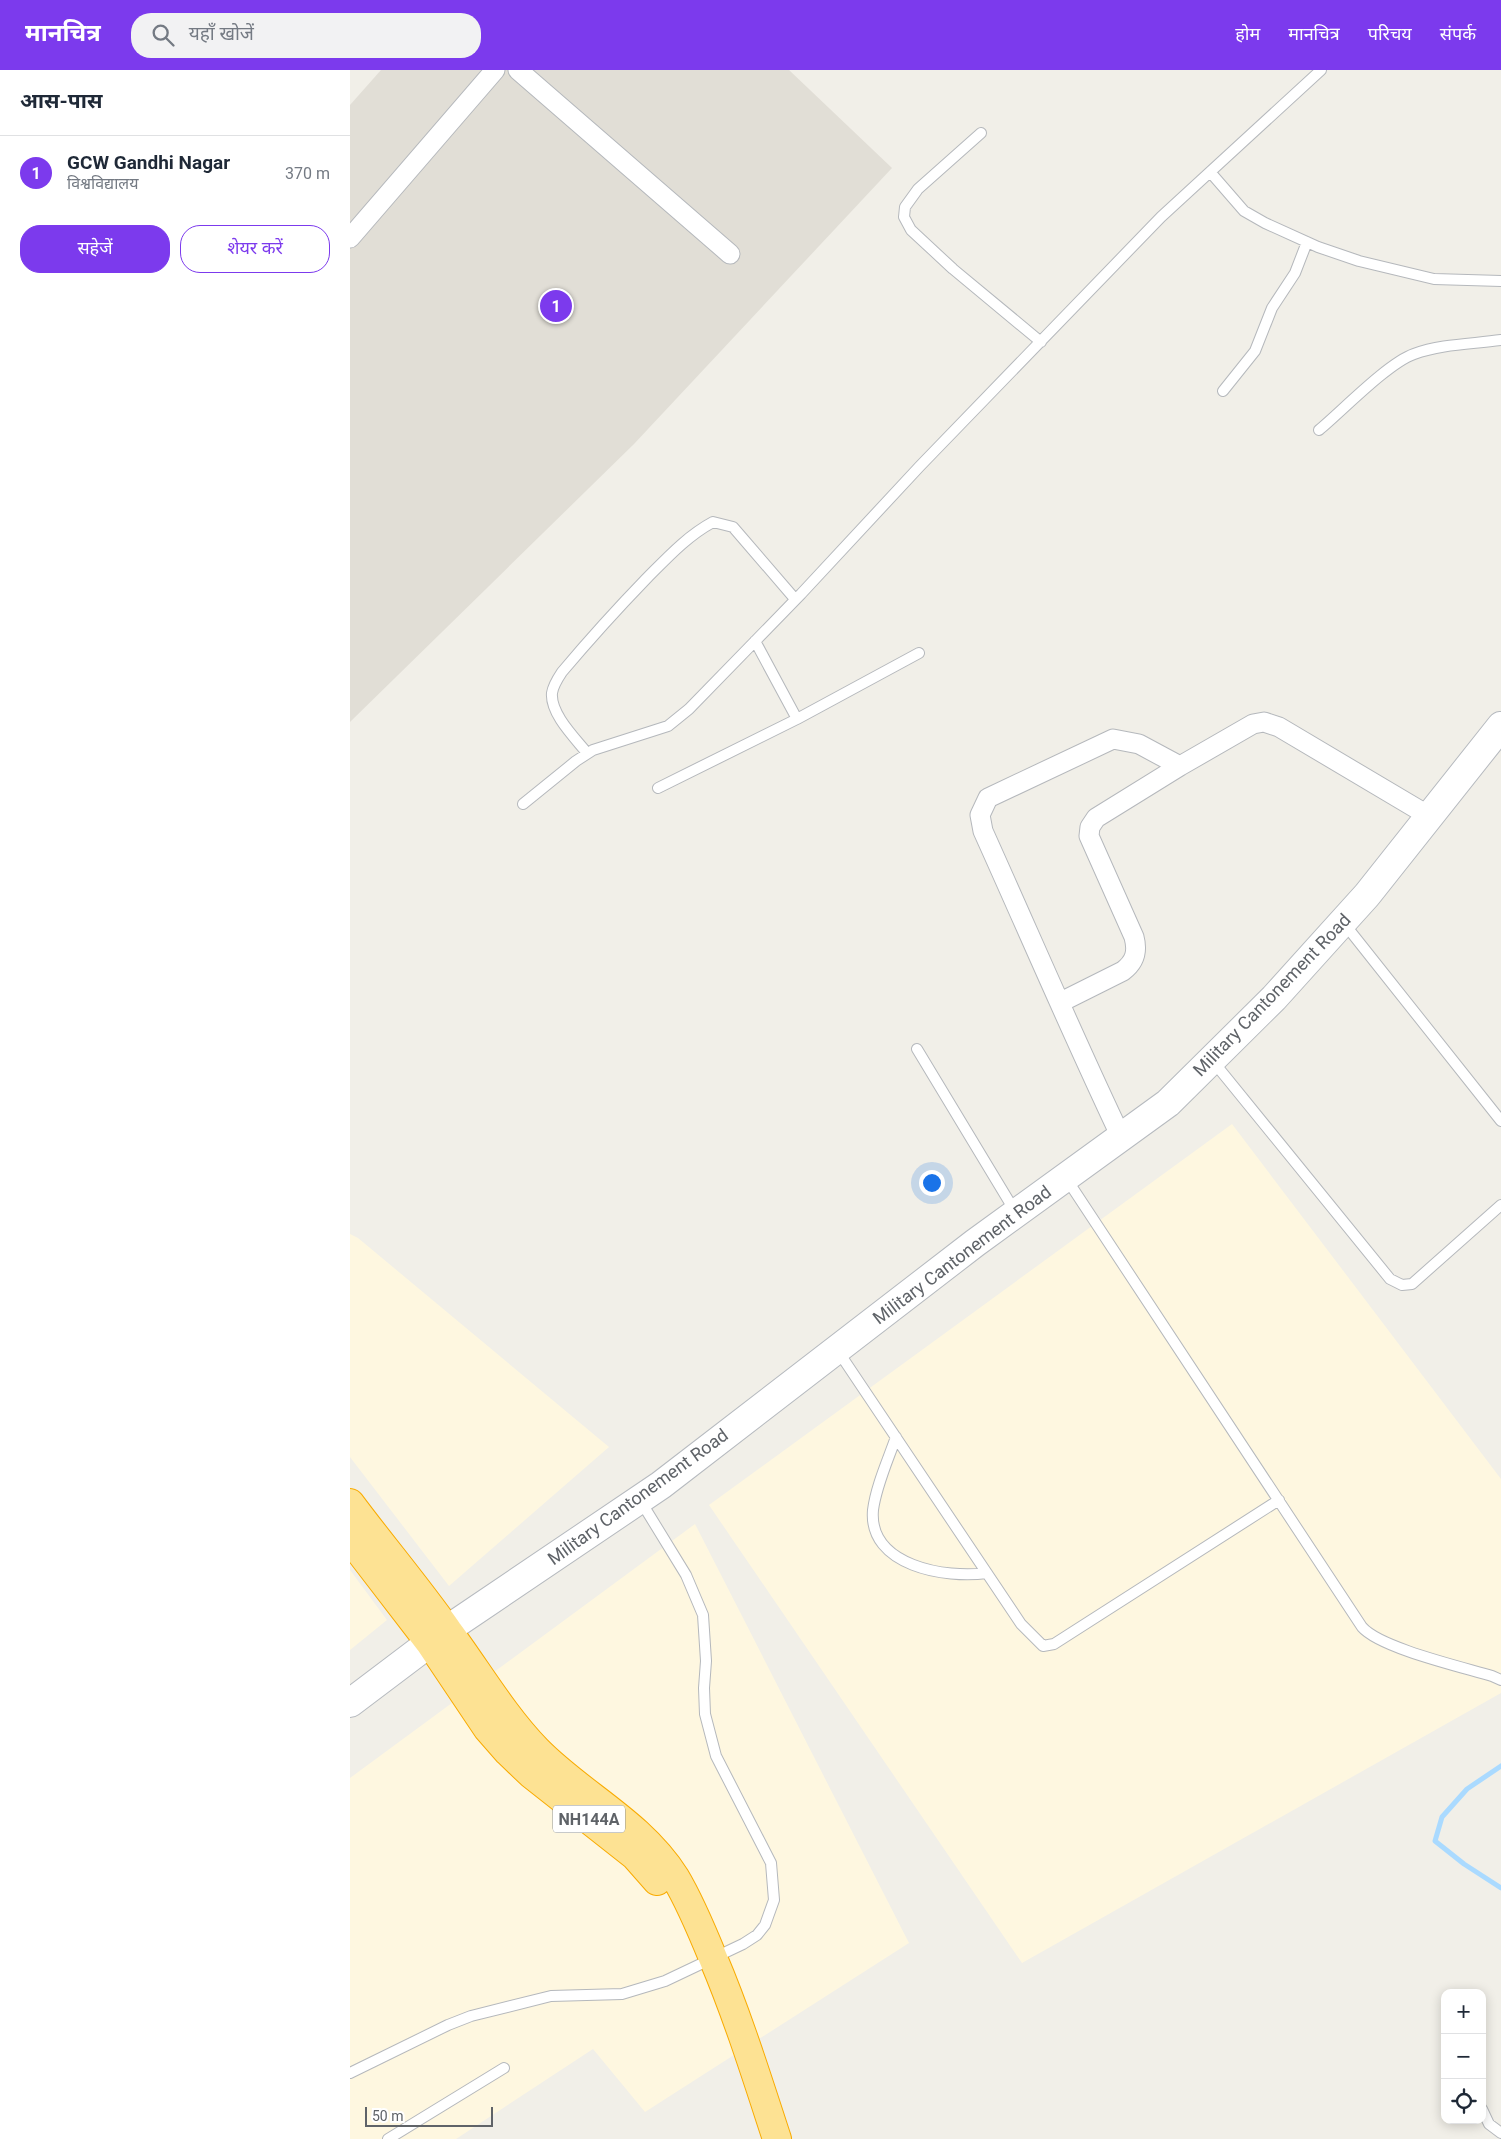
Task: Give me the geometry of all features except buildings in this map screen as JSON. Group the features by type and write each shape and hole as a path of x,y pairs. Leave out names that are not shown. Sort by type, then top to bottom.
{"highway":[{"name":"NH144A","path":"350,1503 363,1550 514,1724 560,1773 625,1821 652,1845 675,1877 706,1962 716,2010 760,2139"},
{"name":"NH144A","path":"706,1962 733,2008 777,2139"}],"street":[{"path":"350,238 495,70"},
{"path":"518,70 730,254"},
{"path":"1061,1002 1130,966 1135,957 1137,947 1089,836 1092,823 1096,818 1180,766 1253,724 1269,723 1429,816"},
{"name":"Military Cantonement Road","path":"350,1703 439,1636 639,1499 1016,1213 1168,1103 1274,998 1367,895 1501,726"},
{"path":"1121,1137 1074,1038 1061,1002 983,831 980,815 988,798 1113,738 1139,744 1180,766"}],"lane":[{"path":"523,804 587,753 668,726 689,709 1161,217 1321,70"},
{"path":"981,133 918,189 905,206 904,217 912,230 952,269 1040,342"},
{"path":"1211,172 1244,211 1306,242 1359,261 1434,279 1501,281"},
{"path":"1223,391 1255,351 1272,308 1300,261 1306,242"},
{"path":"1319,430 1381,376 1413,354 1438,348 1501,340"},
{"path":"587,753 562,723 554,706 552,694 556,681 620,606 670,555 700,529 713,522 733,527 796,599"},
{"path":"755,641 797,719"},
{"path":"658,788 797,719 918,653"},
{"path":"1343,922 1501,1121"},
{"path":"917,1049 1016,1213"},
{"path":"1212,1060 1390,1279 1402,1285 1412,1284 1501,1205"},
{"path":"1066,1178 1367,1633 1374,1638 1413,1652 1501,1680"},
{"path":"837,1349 1021,1624 1039,1644 1050,1645 1279,1500"},
{"path":"896,1437 884,1470 873,1510 874,1525 878,1538 896,1556 909,1564 926,1570 967,1576 987,1573"},
{"path":"350,2073 448,2024 471,2016 551,1996 622,1994 665,1981 757,1935 765,1925 774,1900 771,1863 716,1756 705,1714 706,1661 703,1615 686,1575 639,1499"},
{"path":"388,2139 504,2068"},
{"path":"1486,2118 1489,2124 1501,2133"}],"shaded area":[{"path":"381,70 789,70 892,168 634,444 350,722 350,105"},
{"path":"1232,1124 1501,1479 1501,1693 1022,1963 709,1505"},
{"path":"350,1234 358,1238 609,1447 449,1586 350,1457"},
{"path":"695,1524 909,1943 645,2112 593,2049 456,2139 350,2139 350,1778"},
{"path":"350,1570 387,1620 350,1650"}],"waterway":[{"path":"1501,1766 1467,1789 1442,1817 1435,1841 1464,1864 1501,1888"}],"place":[{"name":"GCW Gandhi Nagar","path":"556,306"}]}
